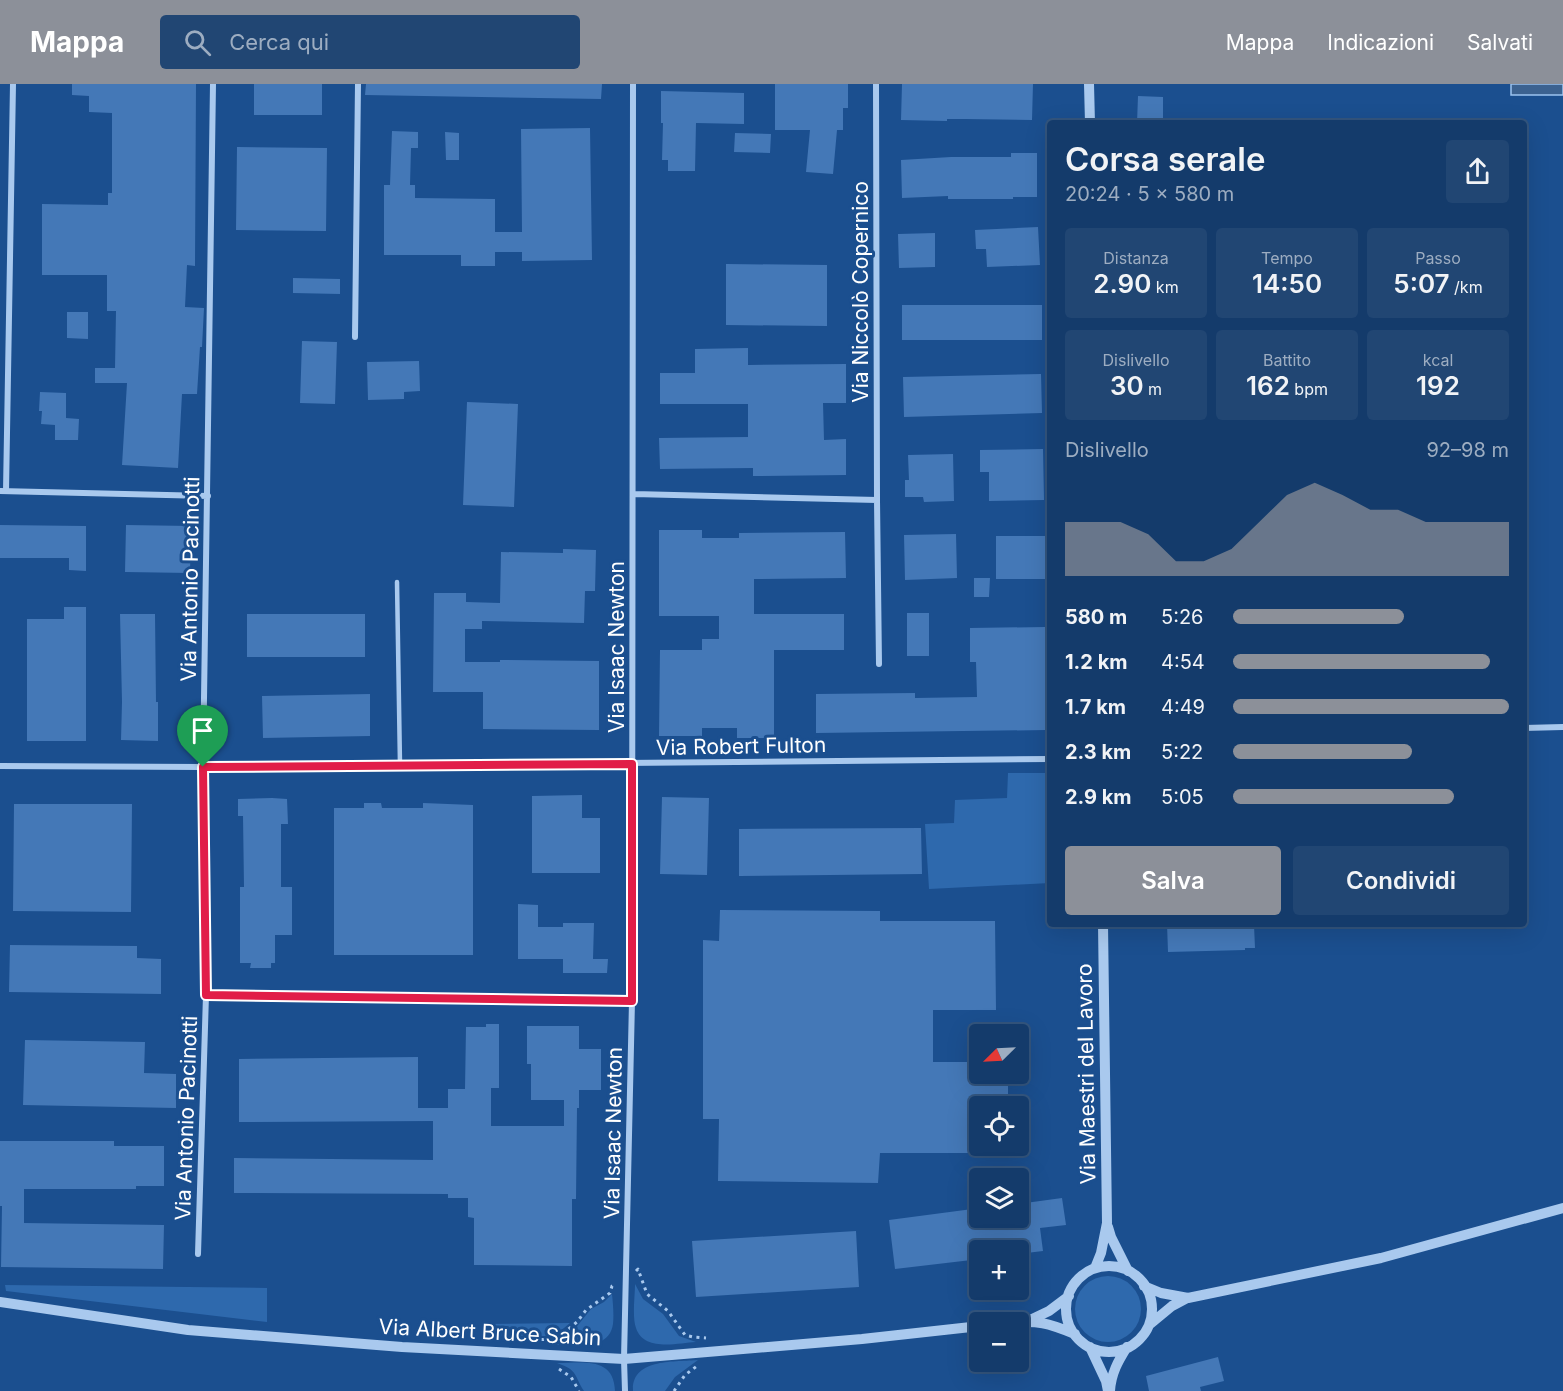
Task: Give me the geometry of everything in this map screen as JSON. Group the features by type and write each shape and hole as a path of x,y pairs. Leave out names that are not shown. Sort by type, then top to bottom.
{"street":[{"path":"13,84 3,491 208,495"},
{"name":"Via Antonio Pacinotti","path":"198,1254 206,995 203,767 213,84"},
{"path":"355,337 358,84"},
{"name":"Via Isaac Newton","path":"625,1391 632,1001 633,84"},
{"name":"Via Niccolò Copernico","path":"876,84 879,664"},
{"path":"1089,84 1090,120"},
{"path":"634,494 877,500"},
{"path":"1527,728 1563,727"},
{"name":"Via Robert Fulton","path":"0,766 203,767 1047,759"},
{"name":"Via Maestri del Lavoro","path":"1095,1268 1101,1253 1107,1223 1103,927"},
{"path":"206,995 632,1001"},
{"path":"1148,1325 1172,1306 1188,1298 1382,1258 1563,1208"},
{"name":"Via Maestri del Lavoro","path":"1107,1223 1111,1237 1128,1271"},
{"path":"1120,1267 1128,1271 1142,1281 1149,1293 1152,1305 1146,1331 1127,1347 1111,1352 1090,1347 1075,1334 1067,1316 1069,1296 1076,1282 1082,1275 1095,1268 1120,1267"},
{"path":"1144,1286 1161,1293 1188,1298"},
{"path":"1029,1321 1049,1311 1069,1296"},
{"name":"Via Albert Bruce Sabin","path":"0,1302 188,1330 402,1347 624,1359 862,1339 969,1327"},
{"path":"1029,1321 1052,1325 1075,1334"},
{"path":"1090,1347 1109,1391"},
{"path":"1109,1391 1115,1368 1127,1347"}],"lane":[{"path":"397,582 400,765"}],"path":[{"path":"638,1269 647,1294 668,1311 685,1335 706,1338"},
{"path":"534,1340 552,1339 565,1332 586,1310 610,1293 612,1286"},
{"path":"674,1391 685,1376 699,1364"},
{"path":"553,1368 567,1373 579,1391"}],"shaded area":[{"path":"1511,84 1563,84 1563,95 1511,95"},
{"path":"1008,773 1047,773 1047,883 929,889 925,824 954,823 955,800 1007,798"},
{"path":"1108,1276 1120,1279 1131,1286 1138,1297 1141,1309 1138,1321 1131,1332 1120,1339 1108,1342 1096,1339 1085,1332 1078,1321 1075,1309 1078,1297 1085,1286 1096,1279"},
{"path":"635,1284 643,1299 663,1314 679,1336 696,1342 662,1344 653,1343 640,1336 634,1318"},
{"path":"5,1285 267,1288 267,1322 6,1291"},
{"path":"612,1294 613,1324 605,1339 588,1345 551,1345 564,1339 591,1309 604,1302"},
{"path":"570,1323 558,1333 546,1336 481,1336 481,1324"},
{"path":"698,1360 675,1377 665,1391 633,1391 634,1380 647,1367 667,1362"},
{"path":"557,1363 586,1363 603,1367 613,1380 615,1391 584,1391 575,1374"}],"building":[{"path":"72,84 196,84 195,266 187,265 185,307 204,308 197,394 182,394 178,468 122,465 127,383 95,383 95,368 115,368 116,311 107,311 107,275 42,275 42,204 108,205 108,193 112,193 112,113 89,112 89,96 72,95"},
{"path":"254,84 322,84 322,115 254,115"},
{"path":"366,84 602,84 601,99 365,95"},
{"path":"775,84 848,84 848,108 843,108 843,130 837,130 833,174 806,172 810,130 775,130"},
{"path":"902,84 1033,84 1032,120 901,120"},
{"path":"661,91 744,93 744,124 696,123 695,171 668,171 668,160 662,160"},
{"path":"1138,96 1163,97 1163,120 1137,120"},
{"path":"590,128 592,260 522,261 522,252 495,252 495,266 461,266 461,255 384,255 384,185 390,185 392,131 418,132 418,148 411,148 410,185 415,185 415,198 495,199 495,232 522,232 521,129"},
{"path":"445,132 459,133 459,160 446,160"},
{"path":"735,133 771,134 770,153 734,152"},
{"path":"237,147 327,148 326,231 236,230"},
{"path":"1011,153 1037,153 1037,197 1013,197 1013,199 948,199 948,196 902,198 901,160 1011,157"},
{"path":"1038,227 1040,265 987,267 986,249 976,249 975,230"},
{"path":"935,233 935,267 899,268 898,234"},
{"path":"726,264 827,265 827,326 726,325"},
{"path":"293,278 340,279 340,294 293,293"},
{"path":"902,305 1042,305 1042,340 902,340"},
{"path":"67,312 88,312 88,339 67,338"},
{"path":"302,341 337,342 335,404 300,403"},
{"path":"748,348 748,365 846,364 846,403 823,403 824,440 846,439 846,475 753,476 753,468 660,469 659,438 748,437 748,404 660,404 660,373 695,373 695,349"},
{"path":"419,361 420,391 404,392 404,399 368,400 367,362"},
{"path":"1041,374 1042,413 904,417 903,377"},
{"path":"40,392 66,393 66,418 79,419 78,440 55,440 55,425 41,424"},
{"path":"467,402 518,404 514,507 463,505"},
{"path":"1043,449 1044,500 989,501 989,472 980,472 980,450"},
{"path":"953,454 954,501 924,502 923,497 905,497 905,480 909,480 908,455"},
{"path":"0,525 86,526 86,571 69,570 69,558 0,558"},
{"path":"126,525 191,526 190,573 125,572"},
{"path":"659,530 702,530 702,538 739,538 739,533 845,532 846,578 754,579 754,614 844,614 844,650 774,650 774,738 737,738 737,728 702,728 702,736 659,736 660,650 702,650 702,639 719,639 719,616 659,616"},
{"path":"956,534 957,578 905,580 904,535"},
{"path":"996,536 1046,536 1046,579 996,579"},
{"path":"563,549 596,550 595,591 585,591 584,623 482,621 482,629 465,629 465,662 599,661 599,730 483,729 483,692 433,692 434,593 466,593 466,602 500,603 501,552 563,553"},
{"path":"974,578 990,578 989,597 974,597"},
{"path":"64,607 86,607 86,741 27,741 27,619 64,619"},
{"path":"907,613 929,613 929,656 907,656"},
{"path":"120,614 155,614 158,741 121,740"},
{"path":"247,614 365,614 365,657 247,657"},
{"path":"1045,627 1046,730 816,733 816,694 915,693 915,698 977,697 976,662 970,662 970,628"},
{"path":"370,694 370,736 263,738 262,696"},
{"path":"582,795 582,818 600,818 600,873 532,873 532,796"},
{"path":"662,797 709,798 707,875 660,874"},
{"path":"238,799 287,799 288,824 281,824 281,887 292,887 292,935 275,935 275,963 271,963 271,968 250,968 251,963 240,963 240,887 244,887 243,816 238,816"},
{"path":"364,803 381,803 382,808 423,808 423,803 473,805 473,955 334,955 334,808 364,808"},
{"path":"14,804 132,804 131,912 13,911"},
{"path":"921,828 922,874 739,876 739,829"},
{"path":"518,904 538,905 538,927 563,927 563,923 594,923 593,959 608,959 607,973 563,973 563,959 518,959"},
{"path":"720,910 880,911 880,921 995,921 996,1010 933,1010 933,1062 969,1062 969,1084 1008,1084 1008,1096 969,1096 969,1153 880,1153 878,1183 718,1181 719,1119 703,1119 703,940 719,941"},
{"path":"1167,927 1254,927 1255,948 1168,952"},
{"path":"10,945 137,946 137,958 161,959 161,994 9,992"},
{"path":"486,1024 499,1024 499,1088 491,1088 491,1126 564,1126 564,1100 531,1100 531,1064 527,1064 527,1026 579,1026 579,1049 601,1049 601,1090 579,1090 576,1199 572,1199 572,1266 474,1265 474,1218 468,1217 468,1198 448,1198 448,1194 234,1193 234,1158 433,1160 433,1121 239,1122 239,1059 418,1057 418,1108 448,1108 448,1089 465,1089 466,1027 486,1027"},
{"path":"25,1040 145,1042 144,1073 176,1074 176,1108 23,1105"},
{"path":"0,1141 114,1141 114,1146 164,1146 164,1186 136,1186 136,1189 24,1189 24,1223 164,1225 163,1269 1,1267"},
{"path":"1062,1198 1066,1225 1040,1228 1043,1251 1029,1253 1029,1240 969,1240 969,1260 895,1269 889,1220 969,1209 969,1228 1029,1228 1029,1202"},
{"path":"856,1231 859,1287 696,1297 692,1241"},
{"path":"1218,1357 1224,1381 1200,1387 1201,1391 1149,1391 1146,1376"}],"route":[{"path":"632,764 632,1001 206,995 203,767 632,764"}]}
